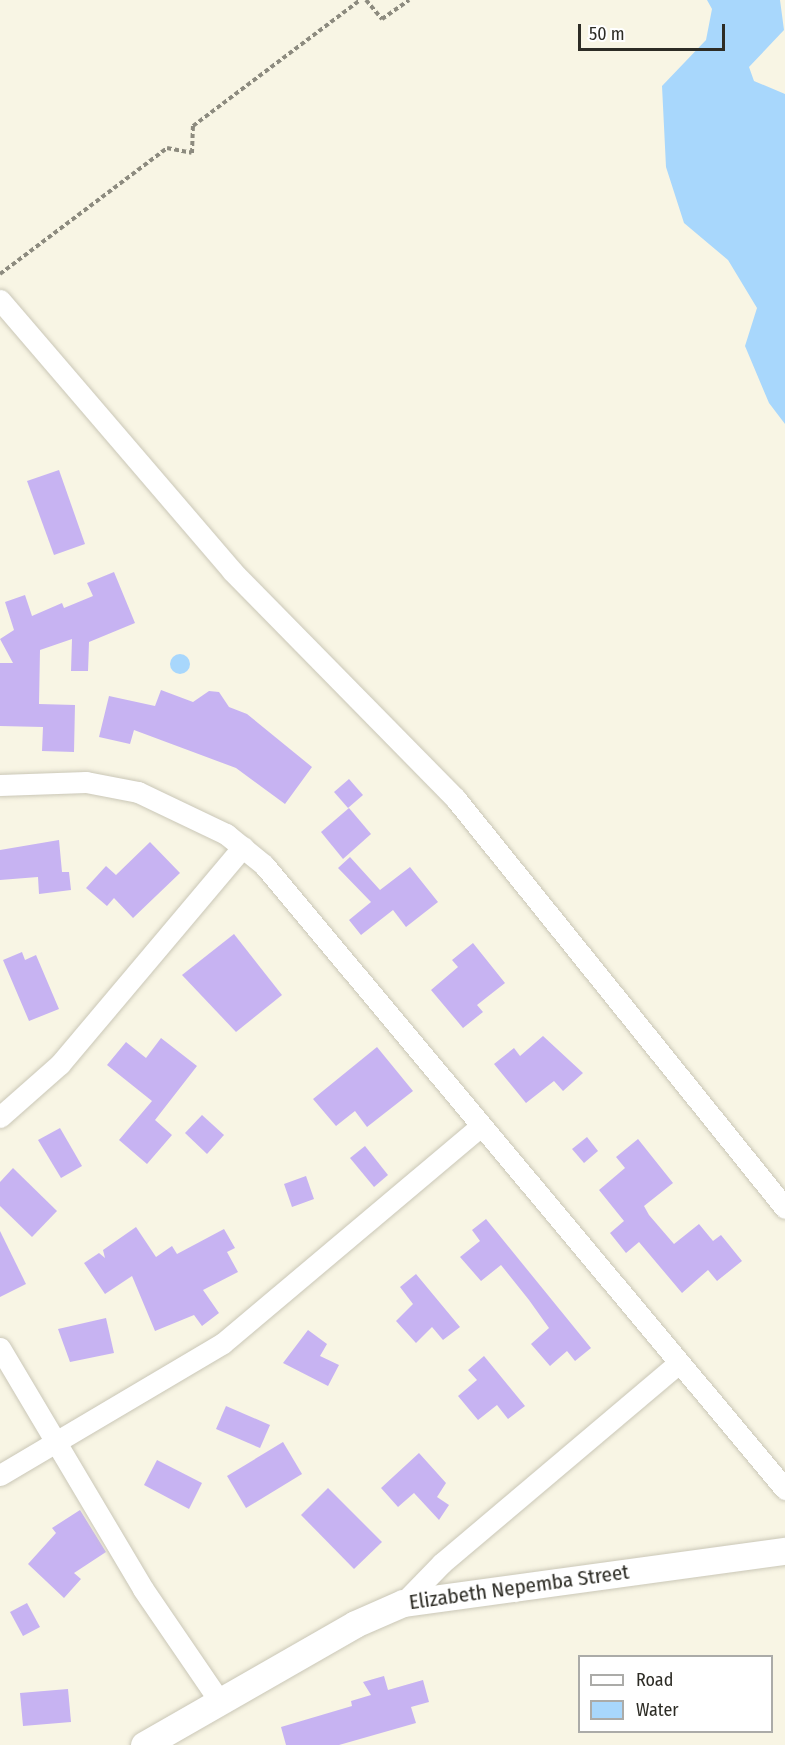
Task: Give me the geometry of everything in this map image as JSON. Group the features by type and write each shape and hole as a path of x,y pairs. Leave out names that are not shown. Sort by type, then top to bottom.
{"street":[{"path":"0,300 232,571 454,798 785,1208"},
{"path":"0,785 75,782 138,792 182,809 243,847 296,899 481,1126 785,1489"},
{"path":"0,1117 60,1064 243,847"},
{"path":"0,1475 223,1342 481,1126"},
{"path":"0,1348 143,1589 219,1702"},
{"path":"403,1603 442,1563 679,1363"},
{"name":"Elizabeth Nepemba Street","path":"144,1745 355,1624 403,1603 785,1551"}],"path":[{"path":"0,274 167,148 192,153 193,126 360,0"},
{"path":"366,0 382,19 409,0"}],"water":[{"path":"707,0 780,0 784,30 749,67 754,81 785,94 785,424 769,403 745,346 757,308 728,260 684,223 666,167 662,86 706,40 712,9"},
{"path":"180,654 187,657 190,664 187,671 180,674 173,671 170,664 173,657"}],"building":[{"path":"59,470 85,544 54,555 27,481"},
{"path":"114,572 135,623 89,642 88,671 71,671 72,639 40,650 39,704 75,705 74,752 42,751 43,727 0,726 0,663 13,663 0,639 14,630 5,602 25,595 32,616 62,603 64,608 93,596 87,583"},
{"path":"161,690 193,702 209,691 219,692 229,707 247,714 312,767 285,804 236,768 134,730 130,744 99,737 109,696 155,706"},
{"path":"349,779 363,795 348,808 334,792"},
{"path":"349,808 371,834 343,859 321,832"},
{"path":"59,840 62,872 69,872 71,890 39,894 38,877 0,880 0,850"},
{"path":"150,842 180,873 133,918 114,898 107,906 86,888 106,866 116,875"},
{"path":"350,857 380,890 410,867 438,902 406,927 393,910 361,935 349,920 371,902 338,868"},
{"path":"234,934 282,995 236,1032 182,975"},
{"path":"473,943 505,983 477,1005 483,1012 463,1028 431,990 458,967 452,960"},
{"path":"22,952 25,960 36,955 59,1009 29,1021 3,960"},
{"path":"543,1036 583,1073 563,1091 554,1081 526,1103 494,1064 514,1048 520,1056"},
{"path":"161,1038 197,1066 155,1120 172,1135 147,1164 119,1140 152,1101 107,1065 126,1042 146,1058"},
{"path":"377,1047 413,1091 367,1127 355,1111 336,1126 313,1099"},
{"path":"202,1115 224,1135 207,1154 185,1133"},
{"path":"60,1128 82,1166 61,1178 38,1140"},
{"path":"587,1137 598,1151 584,1163 572,1149"},
{"path":"638,1139 673,1183 644,1206 649,1215 674,1244 699,1224 713,1241 721,1235 742,1261 717,1281 708,1270 682,1293 639,1242 626,1253 610,1233 624,1221 599,1190 625,1168 616,1157"},
{"path":"365,1146 388,1175 374,1187 350,1158"},
{"path":"13,1168 57,1211 32,1237 0,1206 0,1182"},
{"path":"306,1176 314,1199 292,1207 284,1184"},
{"path":"486,1219 591,1348 575,1361 567,1351 550,1366 531,1344 549,1328 501,1265 481,1281 460,1257 480,1241 472,1230"},
{"path":"136,1227 156,1257 172,1246 177,1254 224,1229 235,1248 227,1252 238,1272 203,1290 219,1313 202,1326 194,1315 155,1331 132,1276 105,1294 84,1263 99,1253 105,1258 103,1250"},
{"path":"0,1231 26,1284 0,1297"},
{"path":"416,1274 460,1327 443,1340 432,1327 416,1343 396,1321 413,1304 400,1287"},
{"path":"106,1318 114,1353 70,1362 58,1329"},
{"path":"308,1330 327,1344 320,1356 339,1365 328,1386 283,1363"},
{"path":"484,1356 525,1406 508,1419 497,1405 478,1420 458,1396 477,1380 468,1370"},
{"path":"226,1406 270,1425 260,1448 216,1429"},
{"path":"283,1442 302,1474 246,1508 227,1476"},
{"path":"419,1453 446,1483 437,1497 449,1505 439,1520 414,1493 398,1507 381,1488"},
{"path":"157,1460 202,1483 189,1509 144,1485"},
{"path":"328,1488 382,1542 354,1569 301,1515"},
{"path":"80,1510 106,1552 74,1573 81,1579 64,1598 28,1564 56,1533 52,1528"},
{"path":"27,1603 40,1627 23,1636 10,1612"},
{"path":"384,1676 388,1690 423,1680 429,1702 411,1707 416,1723 339,1745 286,1745 281,1727 352,1706 351,1701 371,1695 363,1682"},
{"path":"68,1689 71,1722 23,1726 20,1693"}]}
